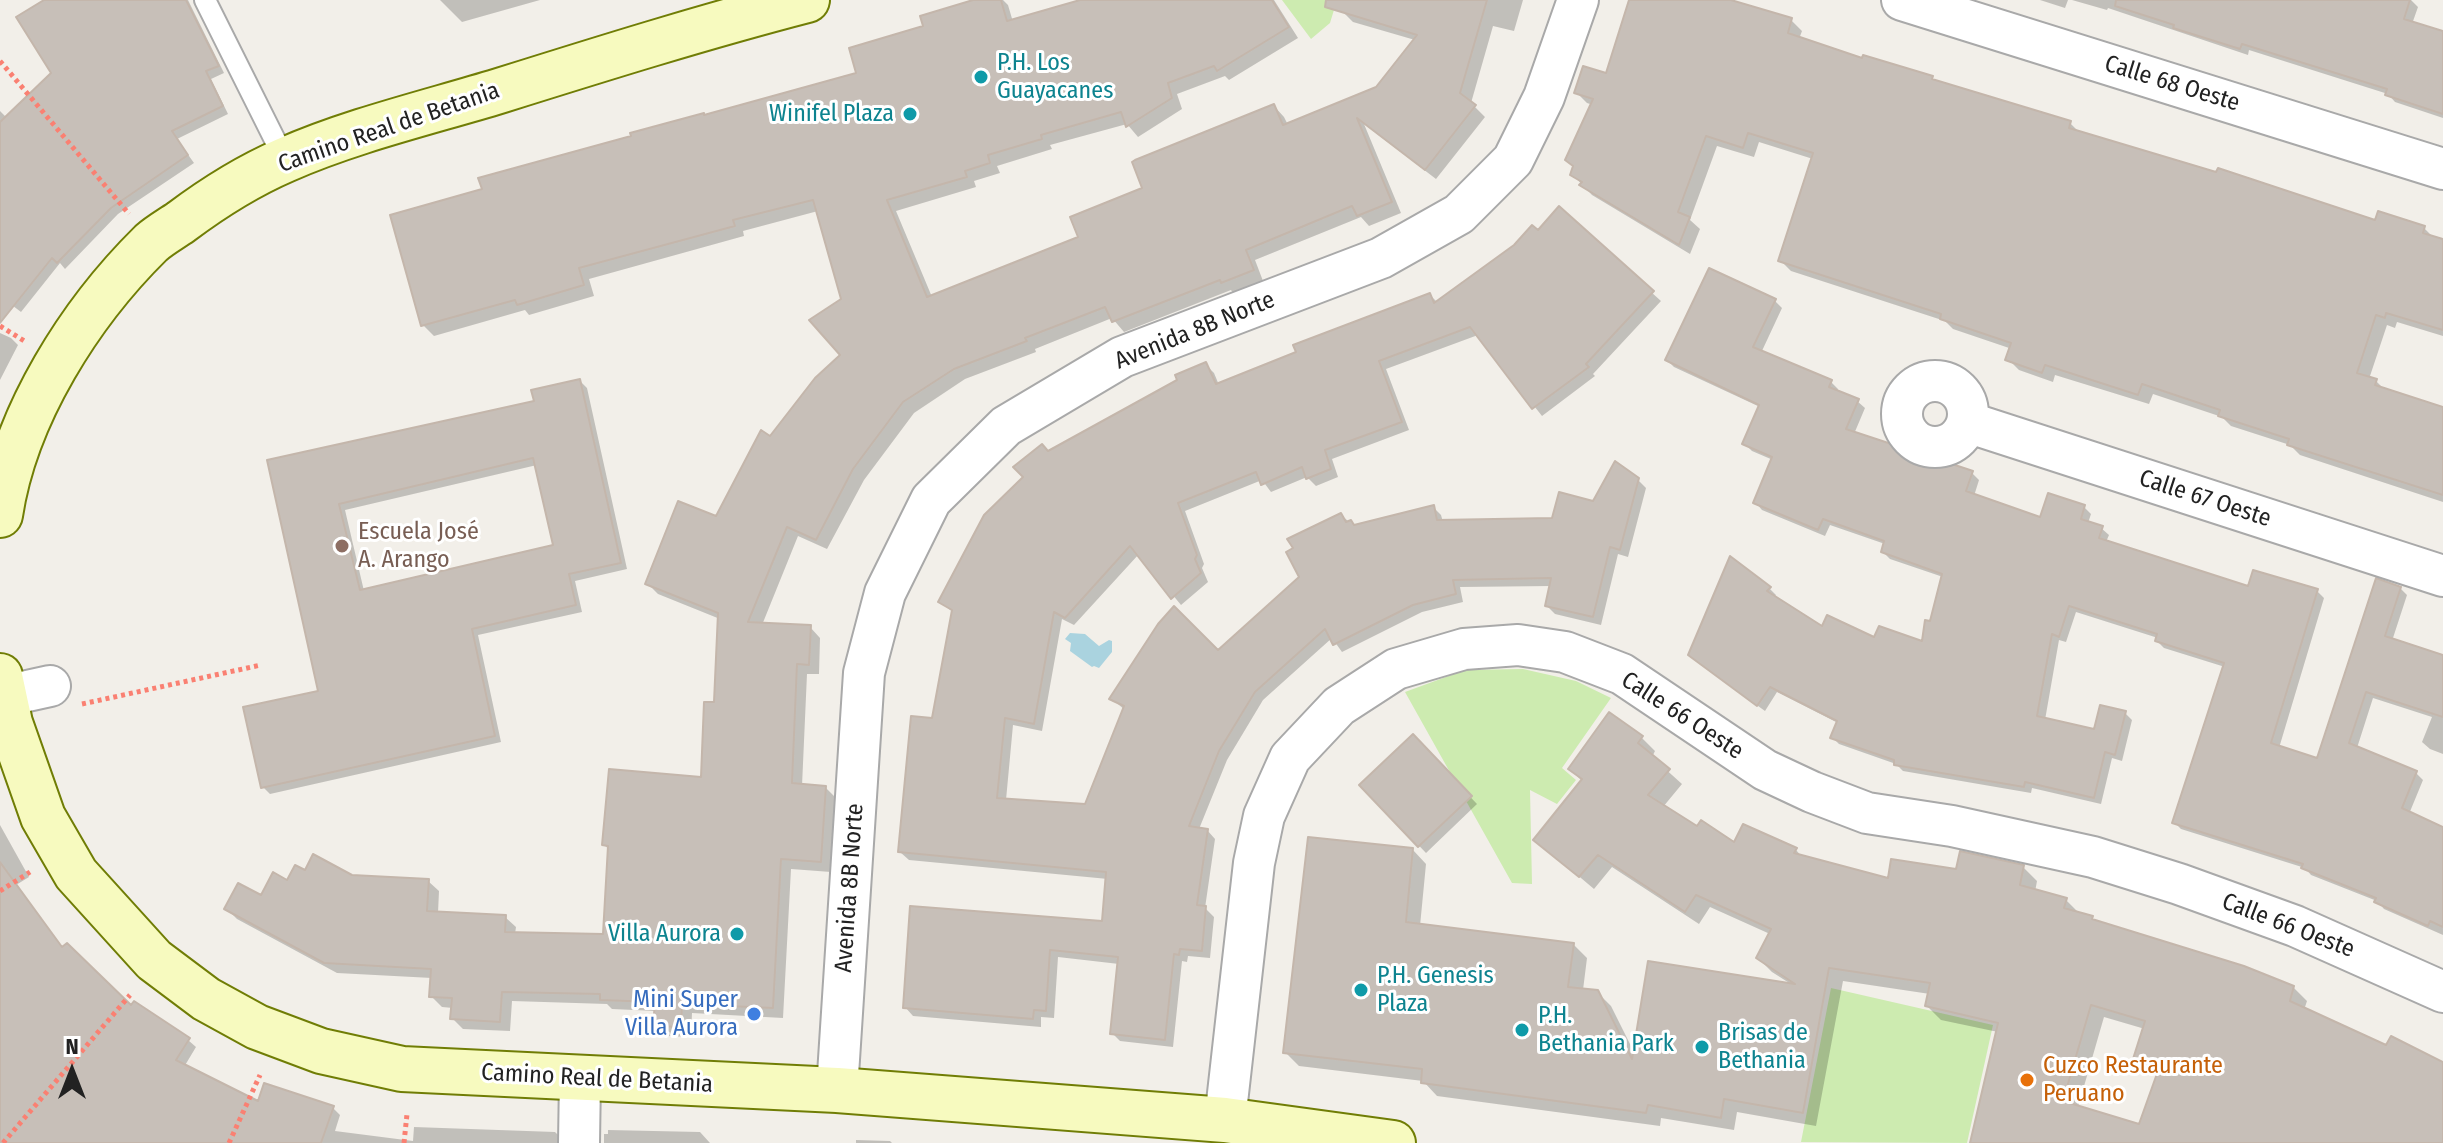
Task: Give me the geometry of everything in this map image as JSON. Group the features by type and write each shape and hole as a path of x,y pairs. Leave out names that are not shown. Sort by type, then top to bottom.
{"street":[{"name":"Camino Real de Betania","path":"0,515 2,499 25,430 58,361 95,306 153,242 216,196 285,160 349,137 711,26 807,0"},
{"name":"Avenida 8B Norte","path":"837,1090 864,673 885,593 931,500 1006,426 1122,357 1381,258 1459,214 1513,160 1544,97 1578,0"},
{"name":"Calle 68 Oeste","path":"1902,0 2443,169"},
{"name":"Calle 67 Oeste","path":"1967,422 2443,576"},
{"name":"Calle 66 Oeste","path":"1225,1120 1254,863 1264,816 1290,758 1339,706 1396,669 1464,649 1518,645 1565,652 1622,674 1765,770 1867,813 1952,826 2093,857 2295,926 2443,992"},
{"name":"Camino Real de Betania","path":"1,690 43,817 76,874 154,960 206,999 257,1027 321,1051 402,1069 837,1090 1225,1120 1393,1143"},
{"path":"1,690 59,696"},
{"path":"579,1143 580,1078"}],"lane":[{"path":"205,0 285,160"}],"path":[{"path":"0,61 153,242"},
{"path":"59,696 261,665"},
{"path":"0,891 30,872"},
{"path":"3,1143 130,995"},
{"path":"229,1143 260,1075"},
{"path":"404,1143 407,1114"}],"green space":[{"path":"1282,0 1337,0 1330,23 1311,39"},
{"path":"1523,669 1576,681 1611,698 1562,768 1576,780 1557,804 1530,790 1532,884 1512,883 1405,692 1465,670"},
{"path":"1831,988 1993,1025 1967,1143 1801,1142"}],"water":[{"path":"1070,633 1085,634 1099,646 1112,641 1112,652 1099,668 1092,667 1070,651 1071,643 1065,639"}],"building":[{"path":"44,0 186,0 219,66 206,71 223,106 172,131 188,155 111,208 57,263 52,258 0,323 0,122 51,73 16,17"},
{"path":"973,0 1001,0 1007,21 1080,0 1272,0 1289,27 1217,71 1214,66 1168,83 1172,98 1126,127 1121,112 1041,135 1042,139 988,155 990,163 965,171 967,177 887,200 927,297 1078,237 1070,217 1142,188 1132,162 1135,160 1274,104 1283,125 1376,87 1417,35 1325,7 1326,0 1487,0 1460,93 1476,105 1425,170 1357,118 1392,202 1357,216 1352,206 1246,250 1254,270 1221,283 1220,280 1112,322 1105,307 954,369 903,402 853,469 816,540 787,527 748,622 811,625 809,665 797,664 792,783 826,786 821,862 781,859 773,1008 682,1004 681,1027 653,1026 655,1002 600,1000 600,994 502,992 500,1022 450,1019 452,998 429,997 431,969 324,963 224,909 238,883 261,895 273,872 287,880 295,865 305,870 313,854 352,875 429,879 427,911 506,915 505,932 603,934 608,846 602,845 609,769 701,777 704,702 714,702 718,613 645,584 678,501 716,516 761,430 770,436 815,378 840,355 809,320 841,299 813,200 733,220 735,226 579,268 584,285 517,305 515,300 421,326 390,215 482,189 478,178 631,136 630,133 856,73 849,48 923,26 920,16"},
{"path":"1629,0 1731,0 1792,18 1788,33 2071,121 2069,128 2216,172 2218,168 2375,220 2378,211 2425,226 2423,233 2443,239 2443,330 2386,313 2385,318 2376,315 2357,373 2377,379 2375,385 2443,407 2443,495 2287,445 2289,439 2218,416 2220,410 2142,384 2138,395 2045,365 2042,373 2005,360 2011,343 1940,319 1941,314 1778,261 1813,153 1748,133 1743,148 1706,136 1678,212 1690,217 1679,245 1579,185 1582,182 1570,175 1573,166 1565,160 1593,99 1574,93 1583,66 1606,73"},
{"path":"2116,0 2410,0 2404,19 2443,31 2443,114 2385,95 2387,89 2242,44 2240,49 2173,28 2174,25 2115,6"},
{"path":"1559,206 1654,291 1586,364 1589,367 1532,409 1470,327 1379,361 1402,422 1325,450 1331,469 1306,479 1302,467 1261,485 1256,472 1178,503 1201,573 1171,599 1130,546 1065,618 1054,612 1034,724 1005,718 997,798 1085,804 1124,706 1109,699 1158,624 1174,606 1218,650 1299,577 1286,552 1293,548 1287,539 1341,513 1346,522 1351,520 1354,525 1434,505 1437,520 1552,518 1559,492 1593,501 1615,461 1639,478 1620,550 1610,547 1593,617 1545,606 1551,578 1453,580 1456,594 1413,605 1333,645 1325,629 1255,692 1219,751 1189,826 1208,829 1197,905 1206,906 1202,951 1180,949 1179,955 1174,954 1165,1040 1110,1034 1118,957 1050,950 1046,1011 1034,1010 1033,1019 903,1008 910,906 1102,921 1106,872 898,852 911,716 932,718 952,610 938,602 984,515 1023,477 1013,467 1042,444 1048,451 1177,380 1175,375 1206,362 1216,384 1296,352 1293,345 1430,293 1434,303 1514,245 1532,225 1538,230"},
{"path":"1709,268 1776,299 1753,347 1832,380 1829,387 1859,399 1846,429 1973,471 1966,491 2040,517 2048,493 2085,505 2081,519 2103,526 2099,538 2248,586 2253,570 2318,589 2271,743 2317,758 2376,578 2401,587 2385,636 2443,655 2443,717 2366,692 2349,743 2417,771 2402,808 2443,827 2443,927 2430,921 2428,926 2374,902 2376,898 2301,868 2303,864 2172,823 2224,663 2155,641 2157,634 2069,606 2059,637 2052,634 2037,716 2094,729 2100,705 2126,711 2115,755 2105,752 2094,798 2025,782 2024,787 1894,765 1894,760 1830,738 1837,721 1770,687 1757,706 1688,655 1730,556 1771,587 1767,591 1822,626 1827,615 1874,637 1879,626 1922,641 1925,620 1930,621 1942,574 1881,552 1884,541 1823,519 1818,530 1753,503 1772,457 1742,444 1759,405 1665,360"},
{"path":"580,379 621,563 569,574 576,605 472,629 495,736 261,788 243,707 318,691 267,460 534,401 531,390","holes":["533,458 553,545 360,590 339,504"]},
{"path":"1609,712 1643,736 1638,743 1670,769 1648,795 1697,826 1701,820 1734,842 1743,824 1797,848 1794,853 1888,878 1891,859 1956,869 1960,851 2024,865 2020,885 2067,898 2064,908 2244,966 2294,986 2290,1001 2386,1045 2391,1036 2443,1062 2443,1143 1970,1143 1998,1023 1925,1006 1930,983 1829,968 1803,1113 1724,1099 1721,1118 1648,1105 1646,1113 1421,1083 1422,1069 1283,1053 1308,837 1413,848 1406,922 1574,943 1568,987 1598,990 1632,1059 1648,961 1795,984 1756,958 1771,929 1696,895 1685,912 1598,855 1579,877 1533,840 1582,779 1568,769","holes":["2091,1005 2145,1021 2133,1059 2159,1068 2139,1124 2063,1101"]},
{"path":"1413,734 1472,796 1418,847 1359,785"},
{"path":"0,862 62,947 67,943 131,1005 134,1001 190,1038 176,1060 258,1101 264,1083 334,1106 321,1143 0,1143"}],"place":[{"name":"P.H. Los Guayacanes","path":"981,77"},
{"name":"Winifel Plaza","path":"910,114"},
{"name":"Escuela José A. Arango","path":"342,546"},
{"name":"Villa Aurora","path":"737,934"},
{"name":"P.H. Genesis Plaza","path":"1361,990"},
{"name":"Mini Super Villa Aurora","path":"754,1014"},
{"name":"P.H. Bethania Park","path":"1522,1030"},
{"name":"Brisas de Bethania","path":"1702,1047"},
{"name":"Cuzco Restaurante Peruano","path":"2027,1080"}]}
